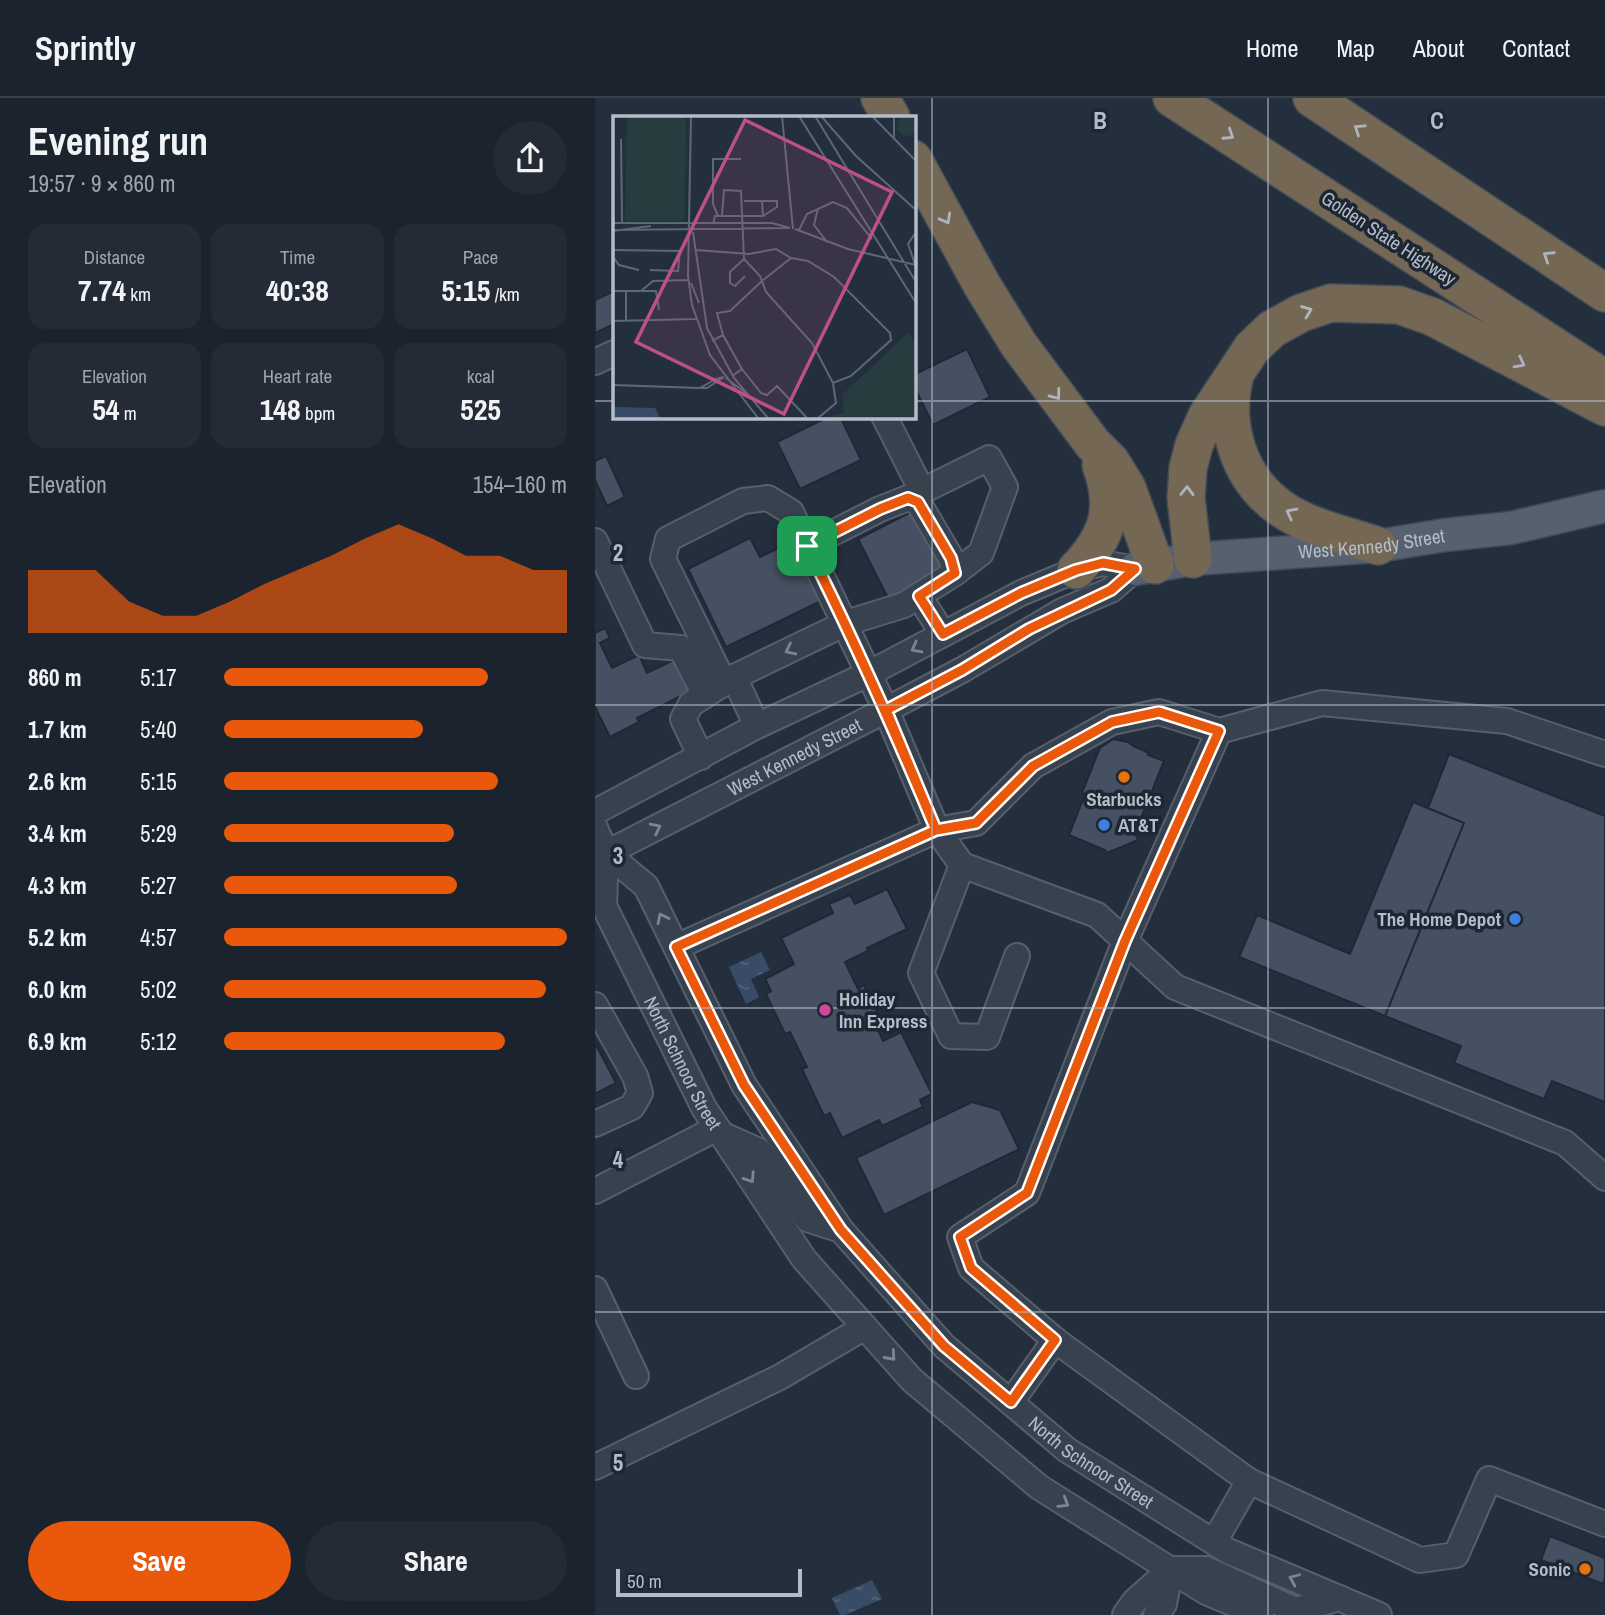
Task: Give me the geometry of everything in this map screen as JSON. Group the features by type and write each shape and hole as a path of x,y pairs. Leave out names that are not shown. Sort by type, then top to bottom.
{"highway":[{"path":"880,98 890,116"},
{"name":"Golden State Highway","path":"1172,98 1605,379"},
{"path":"1312,98 1605,293"},
{"path":"915,163 982,285 1019,345 1093,444 1111,462 1127,488 1145,567"},
{"path":"1193,559 1186,498 1188,468 1194,445 1207,416 1252,348 1272,329 1301,313 1331,303 1365,302 1399,306 1433,317 1605,407"},
{"path":"1237,370 1230,396 1234,440 1244,468 1261,490 1282,509 1308,522 1378,546"},
{"path":"1076,570 1094,551 1110,511 1109,487 1093,444"}],"main road":[{"name":"West Kennedy Street","path":"1145,567 1193,559 1378,546 1511,528 1605,506"}],"street":[{"path":"595,362 613,353"},
{"path":"885,418 918,502 951,558 955,573"},
{"path":"701,757 683,719 691,704 721,685 846,624 904,605 955,573 981,553 1005,487 989,458 807,546"},
{"path":"721,685 663,559 668,539 743,501 768,498 790,512 886,710 936,830 962,864 1097,915 1175,987 1565,1143 1605,1178"},
{"path":"595,541 645,645 681,648 721,685 757,726"},
{"name":"West Kennedy Street","path":"595,812 757,726 868,674 1021,593 1076,570 1103,563 1145,567"},
{"name":"West Kennedy Street","path":"601,856 962,670 1029,629 1111,590 1145,567"},
{"path":"919,596 943,634"},
{"path":"676,947 936,830 976,823 1033,766 1112,722 1159,712 1219,731 1322,703 1507,721 1605,754"},
{"path":"1219,731 1125,941 1027,1193 960,1237 971,1268 1055,1340 1249,1480 1420,1559 1456,1555 1489,1479 1605,1524"},
{"name":"North Schnoor Street","path":"595,828 601,856 604,906 704,1108 804,1259 912,1380 1039,1487 1206,1592 1261,1615"},
{"name":"North Schnoor Street","path":"601,856 646,886 744,1085 841,1230 944,1346 1067,1450 1228,1551 1379,1615"},
{"path":"962,864 921,973 951,1035 987,1037 1017,956"},
{"path":"595,1005 635,1076 640,1093 632,1107 595,1124"},
{"path":"595,1191 719,1131 759,1150 807,1219 841,1230"},
{"path":"595,1289 636,1376"},
{"path":"595,1467 780,1377 865,1327"},
{"path":"1011,1402 1055,1340"},
{"path":"1214,1542 1249,1480"},
{"path":"1125,1615 1135,1601 1171,1569 1206,1569 1295,1610 1340,1598"},
{"path":"1156,1615 1164,1604 1171,1569"}],"water":[{"path":"761,952 770,970 751,979 759,997 746,1004 729,967"},
{"path":"872,1580 882,1599 840,1615 832,1598"}],"building":[{"path":"613,291 613,324 595,333 595,300"},
{"path":"967,349 990,397 933,425 915,388 915,374"},
{"path":"826,418 841,418 861,460 800,489 777,442"},
{"path":"606,456 625,497 607,506 595,480 595,461"},
{"path":"915,510 946,571 889,600 858,539"},
{"path":"750,538 760,557 798,539 827,598 726,647 688,569"},
{"path":"605,628 610,638 600,643 612,668 639,655 647,673 680,657 695,689 637,718 639,722 610,737 595,707 595,633"},
{"path":"1113,739 1128,742 1149,753 1148,755 1164,761 1135,833 1138,840 1107,853 1069,835 1100,748"},
{"name":"The Home Depot","path":"1449,754 1605,816 1605,1102 1552,1081 1544,1099 1454,1063 1461,1046 1385,1016 1464,823 1428,808"},
{"path":"1413,802 1464,823 1385,1016 1239,957 1257,915 1350,954"},
{"name":"Holiday Inn Express","path":"887,889 907,929 845,962 858,989 864,985 884,1027 878,1030 883,1041 901,1032 932,1094 920,1100 923,1107 882,1126 879,1120 842,1138 830,1113 824,1116 802,1069 807,1067 790,1032 785,1034 766,994 771,991 765,979 794,964 781,938 833,913 829,904 850,895 855,904"},
{"path":"595,1043 616,1083 595,1094"},
{"path":"972,1102 1000,1110 1019,1149 884,1215 856,1158"},
{"name":"Sonic","path":"1550,1536 1605,1558 1603,1584 1541,1560"}],"place":[{"name":"Starbucks","path":"1124,777"},
{"name":"AT&T","path":"1104,825"},
{"name":"The Home Depot","path":"1515,919"},
{"name":"Holiday Inn Express","path":"825,1010"},
{"name":"Sonic","path":"1585,1569"}],"route":[{"path":"807,546 880,509 908,498 918,502 951,558 955,573 919,596 943,634 1021,593 1076,570 1103,563 1135,569 1111,590 1097,598 1062,611 962,670 886,710 911,770 936,830 976,823 1033,766 1112,722 1159,712 1219,731 1125,941 1027,1193 960,1237 971,1268 1055,1340 1011,1402 944,1346 841,1230 744,1085 676,947 936,830 911,770 886,710 807,546"}]}
